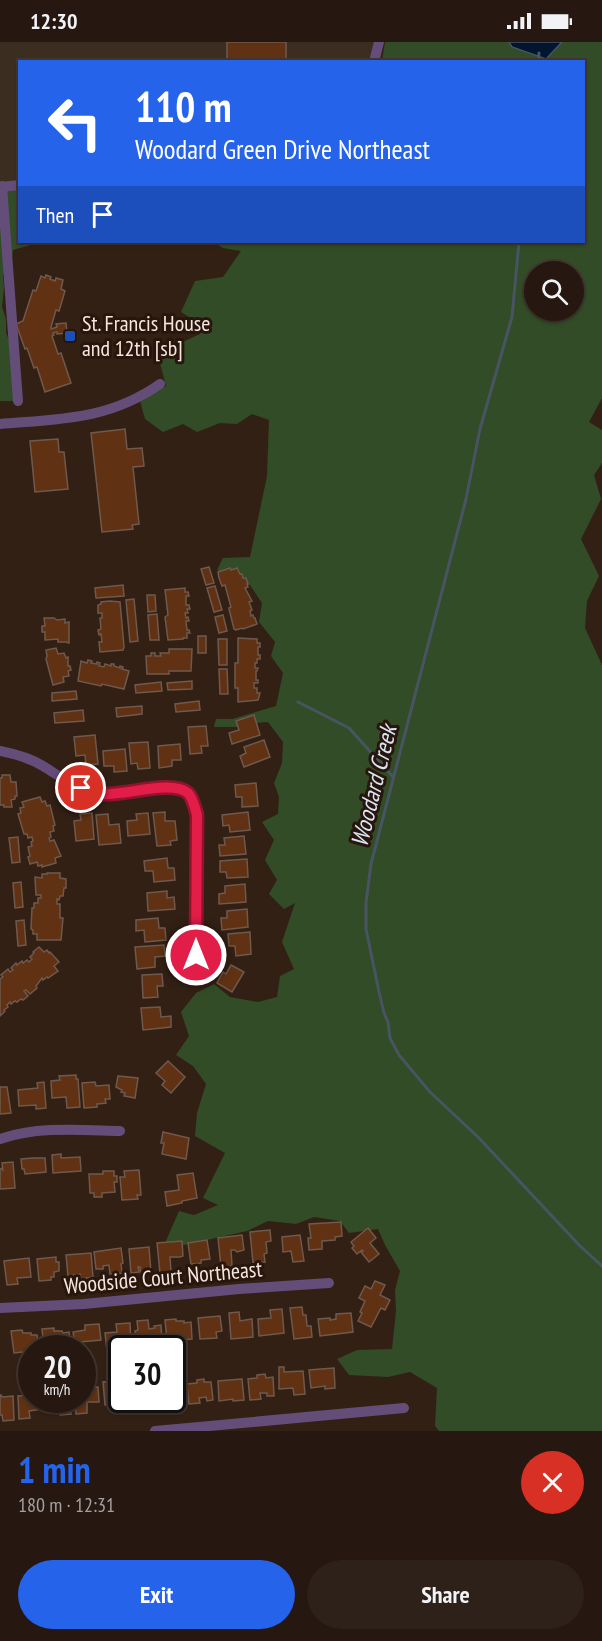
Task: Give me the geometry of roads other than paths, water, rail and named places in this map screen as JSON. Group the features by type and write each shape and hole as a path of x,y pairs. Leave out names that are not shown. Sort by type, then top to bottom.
{"street":[{"path":"374,60 379,42"},
{"path":"18,185 1,187 18,400"},
{"path":"0,424 75,418 108,411 136,399 160,384"},
{"path":"0,751 42,765 81,788 99,794 176,788 188,794 197,815 196,955"},
{"path":"0,1139 16,1134 60,1130 120,1131"},
{"name":"Woodside Court Northeast","path":"0,1308 84,1304 329,1282"},
{"path":"155,1431 404,1408"}],"water":[{"path":"509,42 562,42 546,59 512,47"}],"waterway":[{"name":"Woodard Creek","path":"538,60 539,53"},
{"name":"Woodard Creek","path":"519,243 512,317 480,429 466,499 371,864 366,903 366,929 390,1038 399,1055 430,1092 479,1138 580,1246 602,1266"},
{"path":"298,702 349,728 393,777"}],"place":[{"name":"St. Francis House and 12th [sb]","path":"70,336"}]}
